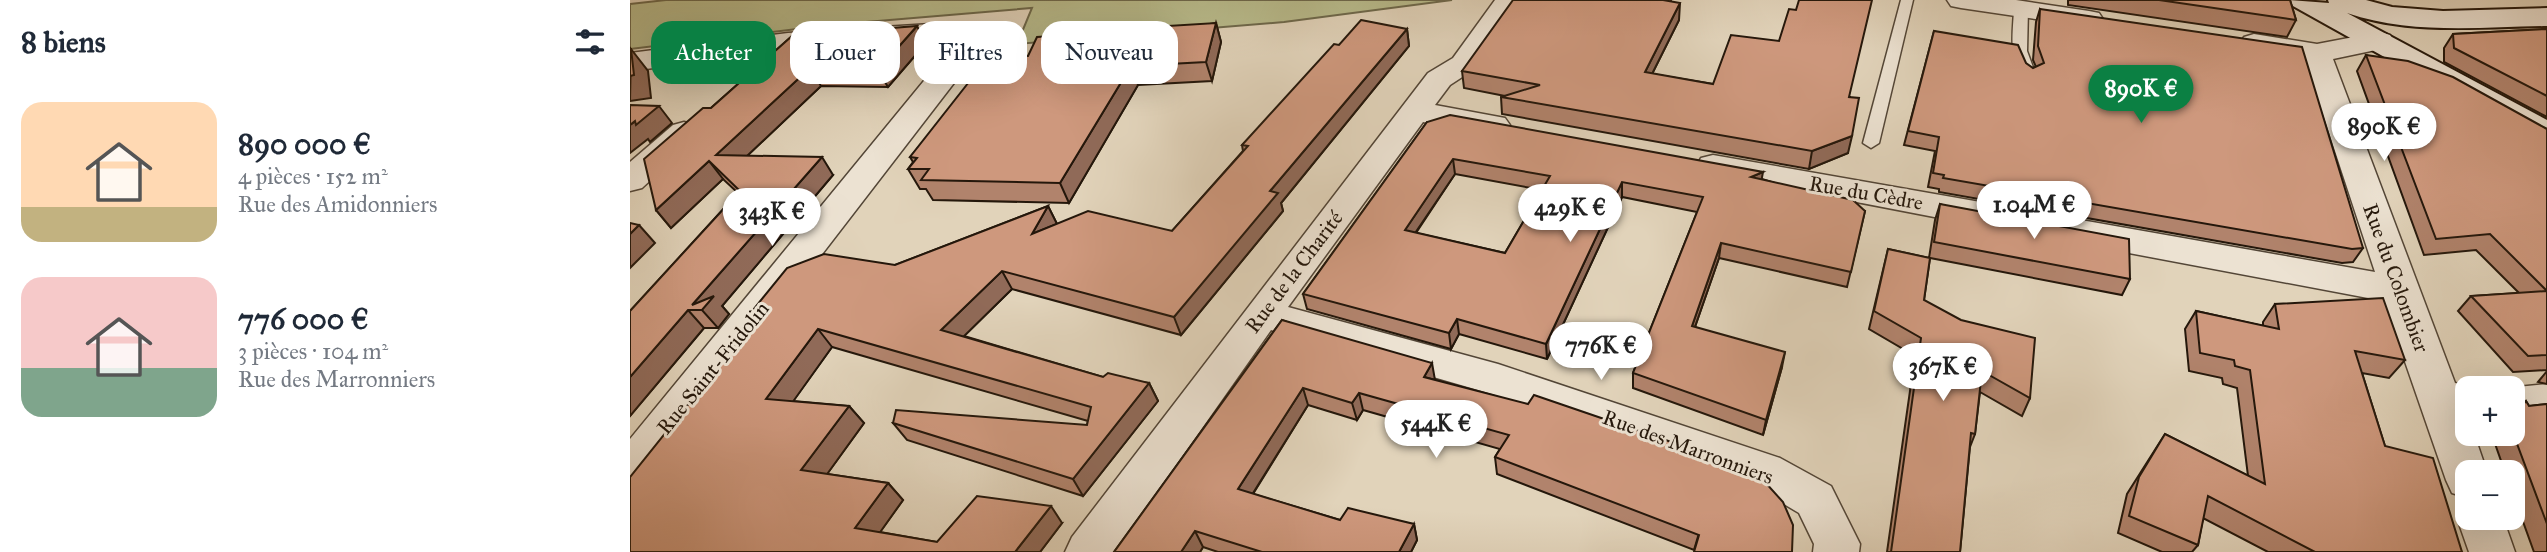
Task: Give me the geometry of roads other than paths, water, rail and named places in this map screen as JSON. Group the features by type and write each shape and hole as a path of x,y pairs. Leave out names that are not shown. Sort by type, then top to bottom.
{"main road":[{"path":"2303,0 2547,134"},
{"path":"2350,5 2382,29 2380,41"},
{"path":"2350,5 2415,21"},
{"path":"2380,41 2506,17"},
{"path":"2380,41 2398,24 2415,21 2547,17"}],"street":[{"name":"Rue de la Charité","path":"1088,552 1439,79 1463,64 1508,0"},
{"path":"1961,0 2113,22"},
{"name":"Rue Saint-Fridolin","path":"630,471 970,44 964,33 947,31 788,42"},
{"path":"2231,40 2317,53 2380,41"},
{"path":"630,62 788,42"},
{"path":"776,52 788,42"},
{"name":"Rue du Colombier","path":"2317,53 2399,290 2454,399 2465,460"},
{"path":"630,180 710,110"},
{"path":"1416,111 1525,131"},
{"name":"Rue du Cèdre","path":"1675,158 2399,290"},
{"name":"Rue des Marronniers","path":"1262,314 1498,380 1765,471 1815,500 1837,544 1836,552"},
{"path":"2525,402 2547,400"},
{"path":"2484,530 2491,552"}],"lane":[{"path":"1871,143 1907,0"},
{"path":"2021,8 2020,51 2030,76"}]}
